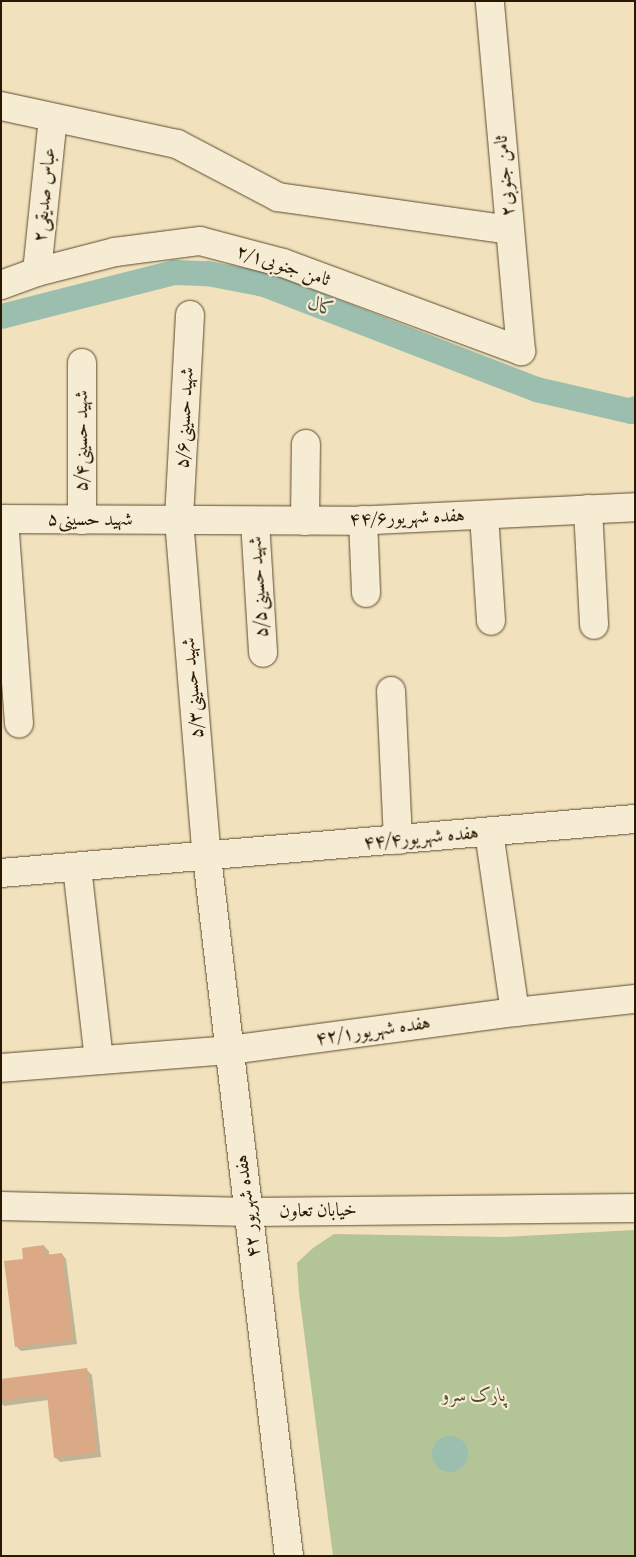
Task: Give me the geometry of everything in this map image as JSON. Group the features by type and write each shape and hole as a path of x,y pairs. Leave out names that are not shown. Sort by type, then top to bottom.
{"street":[{"name":"ثامن جنوبی۲","path":"490,1 521,350"},
{"path":"1,106 177,144 278,198 510,230"},
{"name":"عباس صدیقی۲","path":"37,272 53,118"},
{"name":"ثامن جنوبی۲/۱","path":"1,285 37,272 115,252 200,241 283,263 521,350"},
{"name":"شهید حسینی۵/۶","path":"179,520 190,315"},
{"name":"شهید حسینی۵/۴","path":"82,363 82,520"},
{"path":"305,521 306,444"},
{"name":"هفده شهریور۴۴/۶","path":"179,520 363,520 635,507"},
{"path":"588,509 594,625"},
{"path":"484,515 491,621"},
{"path":"3,519 19,723"},
{"name":"شهید حسینی۵","path":"3,519 179,520"},
{"name":"شهید حسینی۵/۳","path":"179,520 207,857"},
{"path":"363,520 366,593"},
{"name":"شهید حسینی۵/۵","path":"255,521 263,653"},
{"path":"391,691 398,840"},
{"name":"هفده شهریور۴۴/۴","path":"1,873 635,820"},
{"path":"489,832 515,1012"},
{"name":"هفده شهریور ۴۲","path":"207,857 289,1556"},
{"path":"77,867 99,1060"},
{"name":"هفده شهریور۴۲/۱","path":"1,1068 230,1050 515,1012 635,999"},
{"name":"خیابان تعاون","path":"1,1206 249,1212 635,1208"},
{"path":"277,1556 286,1524"}],"green space":[{"name":"پارک سرو","path":"635,1230 635,1556 333,1556 299,1293 297,1263 313,1248 334,1234 505,1237"}],"shaded area":[{"path":"450,1436 457,1437 463,1441 467,1447 467,1461 463,1467 457,1471 450,1472 443,1471 437,1467 433,1461 432,1454 433,1447 437,1441 443,1437"}],"building":[{"path":"44,1245 45,1255 62,1253 73,1340 15,1347 4,1261 23,1259 22,1248"},
{"path":"87,1368 97,1452 54,1458 47,1395 1,1401 1,1379"}],"waterway":[{"name":"کال","path":"1,316 174,272 207,273 264,284 536,389 631,411 635,408"}]}
